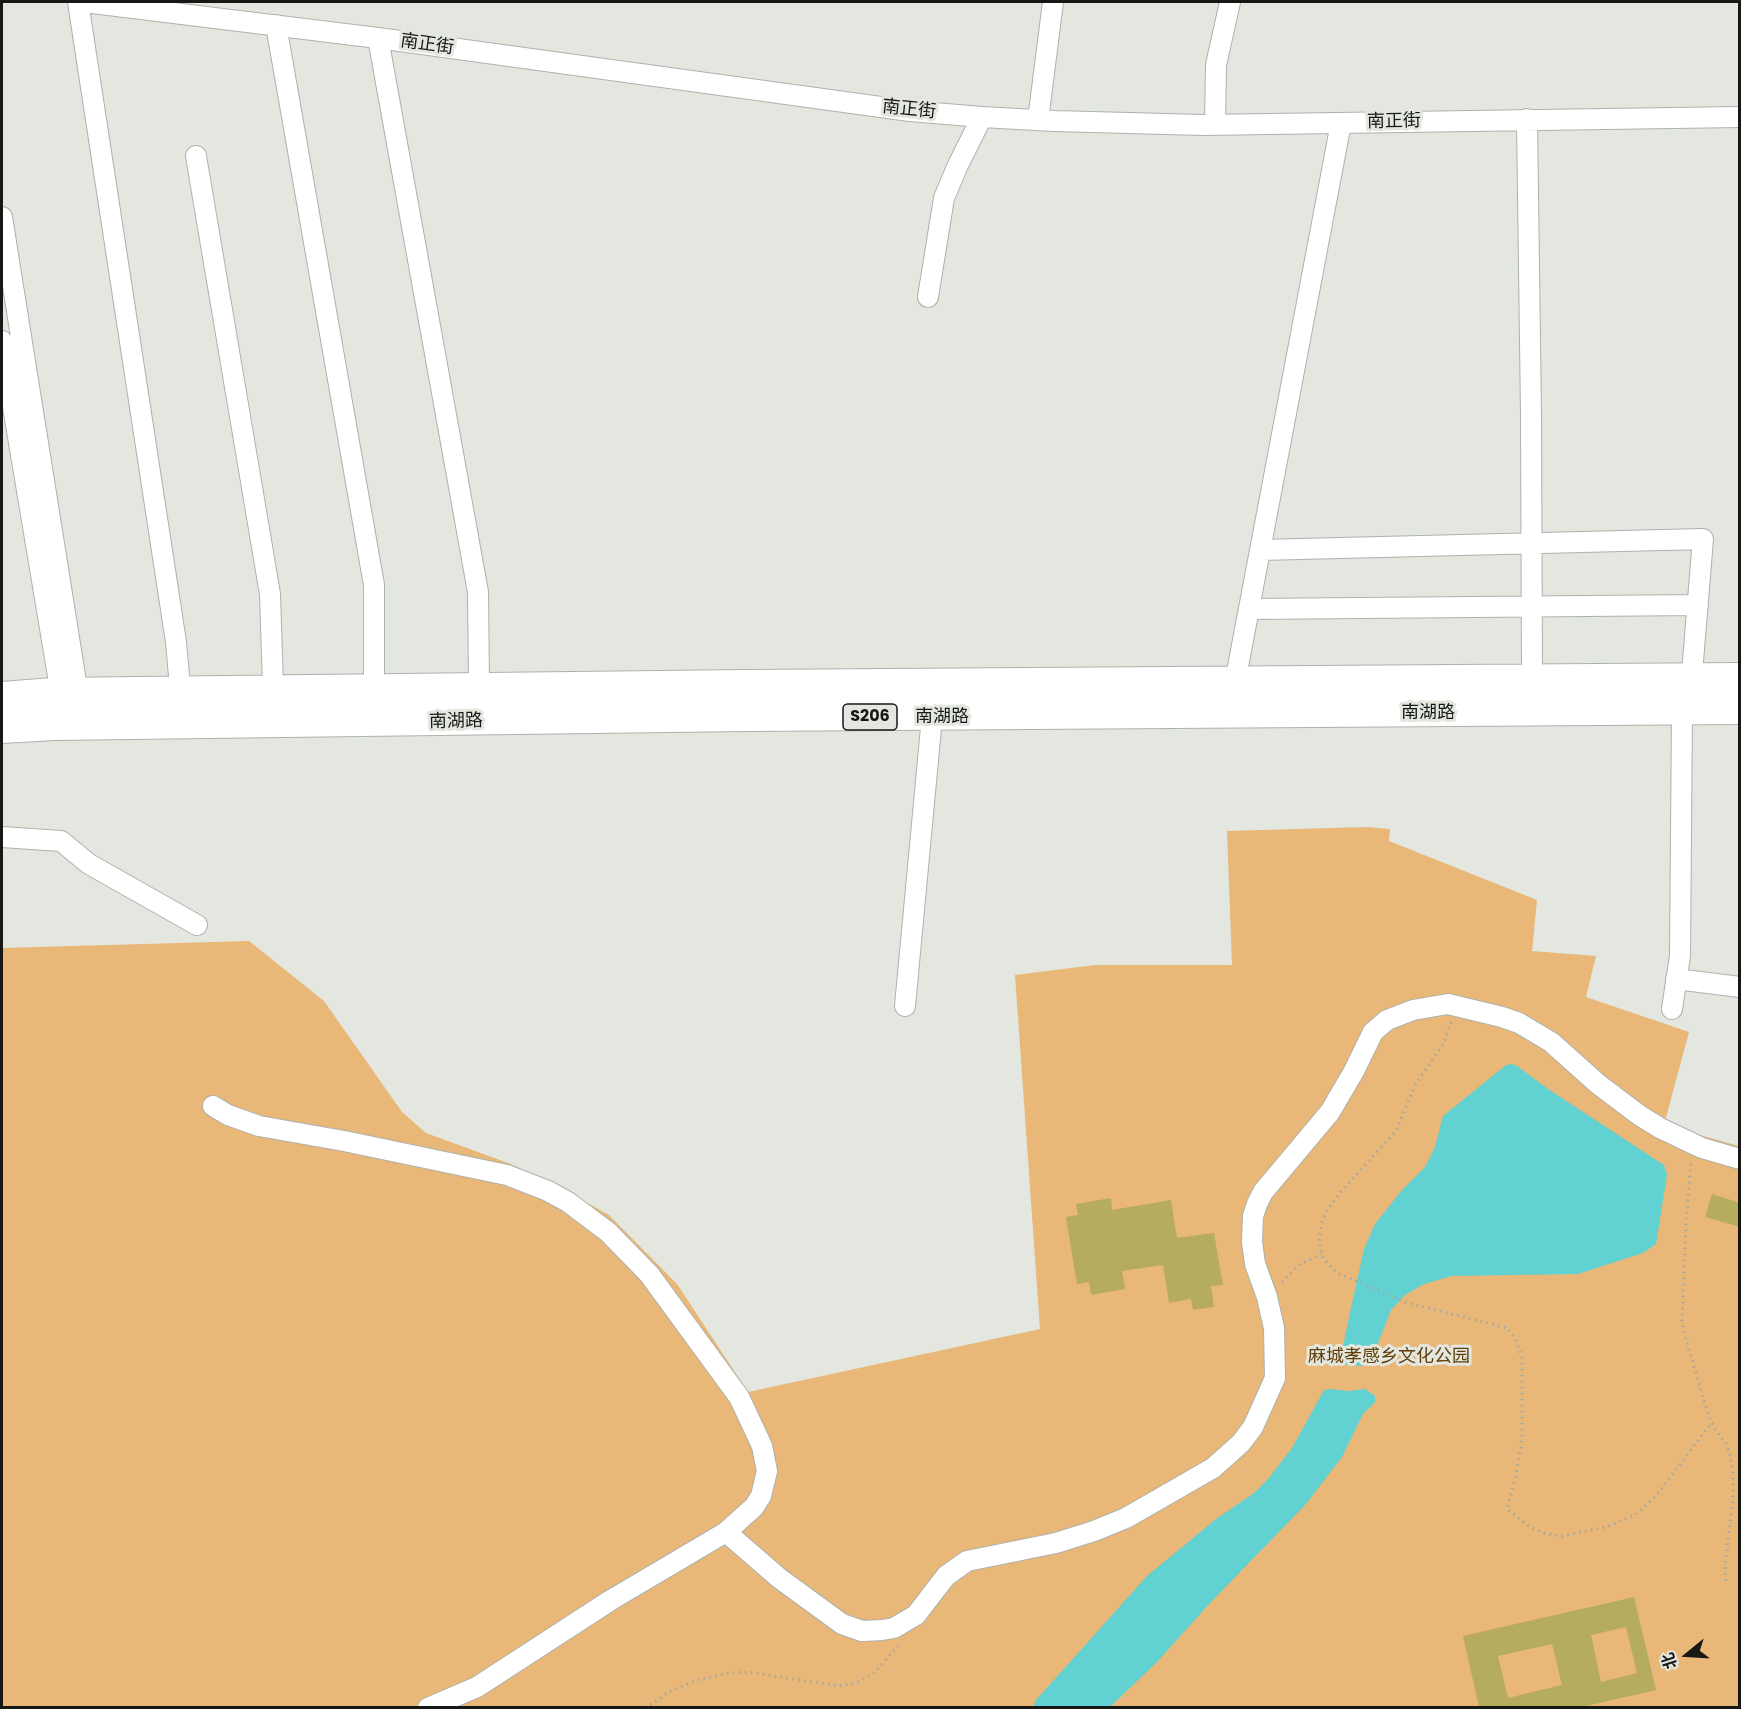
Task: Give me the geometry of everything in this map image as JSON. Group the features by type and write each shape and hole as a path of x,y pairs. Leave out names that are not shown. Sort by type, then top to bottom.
{"main road":[{"name":"南湖路","path":"2,709 54,706 734,698 1740,691"},
{"name":"南湖路","path":"2,730 54,727 932,717 1740,711"}],"street":[{"path":"78,2 176,642 180,687"},
{"name":"南正街","path":"84,2 378,38 910,111 982,117 1215,125 1740,117"},
{"path":"1038,120 1053,2"},
{"path":"1215,125 1216,65 1230,2"},
{"path":"276,25 374,585 374,685"},
{"path":"378,38 478,592 479,683"},
{"path":"928,297 945,198 982,117"},
{"path":"1527,119 1532,675"},
{"path":"1236,677 1341,123"},
{"path":"196,156 270,594 273,686"},
{"path":"2,217 69,688"},
{"path":"2,341 69,688"},
{"path":"1260,550 1703,539 1692,673"},
{"path":"1249,609 1698,605"},
{"path":"2,692 69,688 479,683 1740,673"},
{"path":"1672,1009 1680,956 1682,711"},
{"path":"905,1006 932,717"},
{"path":"2,837 61,841 97,869 197,925"},
{"path":"1676,980 1740,987"},
{"path":"726,1532 779,1578 842,1624 862,1631 882,1630 894,1628 916,1615 946,1576 967,1561 1056,1543 1094,1531 1126,1518 1213,1468 1228,1456 1253,1427 1275,1378 1274,1328 1255,1263 1252,1242 1253,1216 1263,1192 1330,1113 1354,1071 1368,1040 1380,1026 1413,1010 1448,1004 1502,1017 1536,1032 1639,1115 1694,1145 1740,1159"},
{"path":"213,1106 244,1122 259,1126 507,1175 548,1191 568,1202 608,1232 649,1274 739,1397 762,1446 767,1471 761,1496 754,1506 726,1532 611,1600 477,1687 428,1707"}],"path":[{"path":"1457,1006 1444,1043 1415,1084 1396,1131 1340,1193 1326,1212 1320,1231 1322,1254 1327,1265 1337,1273 1408,1303 1506,1328 1516,1340 1522,1358 1522,1440 1507,1509 1537,1530 1562,1536 1606,1527 1635,1515 1655,1497 1712,1422"},
{"path":"1694,1145 1686,1212 1682,1321 1712,1422 1726,1443 1733,1471 1733,1497 1725,1566 1726,1583"},
{"path":"1265,1291 1277,1287 1299,1265 1322,1254"},
{"path":"645,1707 671,1691 697,1680 729,1673 748,1672 840,1686 856,1683 874,1673 894,1653 900,1643"}],"green space":[{"name":"麻城孝感乡文化公园","path":"1366,827 1390,829 1389,841 1537,900 1532,951 1596,956 1586,997 1689,1032 1664,1125 1739,1146 1739,1707 2,1707 2,948 249,941 324,1001 402,1112 426,1133 508,1163 546,1180 609,1215 677,1284 748,1392 1040,1329 1015,975 1095,965 1232,965 1227,831"}],"water":[{"path":"1512,1064 1664,1165 1667,1175 1656,1244 1643,1253 1578,1274 1452,1276 1424,1284 1405,1295 1391,1310 1371,1361 1362,1366 1347,1365 1341,1356 1364,1249 1375,1224 1402,1190 1425,1167 1435,1147 1443,1116 1506,1065"},
{"path":"1365,1389 1375,1396 1375,1402 1363,1414 1342,1457 1306,1504 1211,1602 1156,1663 1110,1707 1033,1707 1036,1700 1147,1576 1216,1519 1254,1493 1268,1479 1292,1448 1324,1390 1348,1391"}],"building":[{"path":"1712,1194 1740,1203 1740,1227 1705,1217"},
{"path":"1111,1198 1112,1210 1171,1200 1177,1238 1214,1233 1223,1285 1211,1286 1214,1307 1193,1310 1191,1299 1169,1303 1163,1265 1122,1271 1125,1289 1091,1295 1089,1282 1077,1284 1066,1217 1078,1215 1076,1204"},
{"path":"1634,1597 1656,1690 1582,1707 1479,1707 1463,1636","holes":["1626,1627 1637,1673 1601,1682 1591,1635","1552,1644 1562,1685 1508,1698 1498,1656"]}]}
